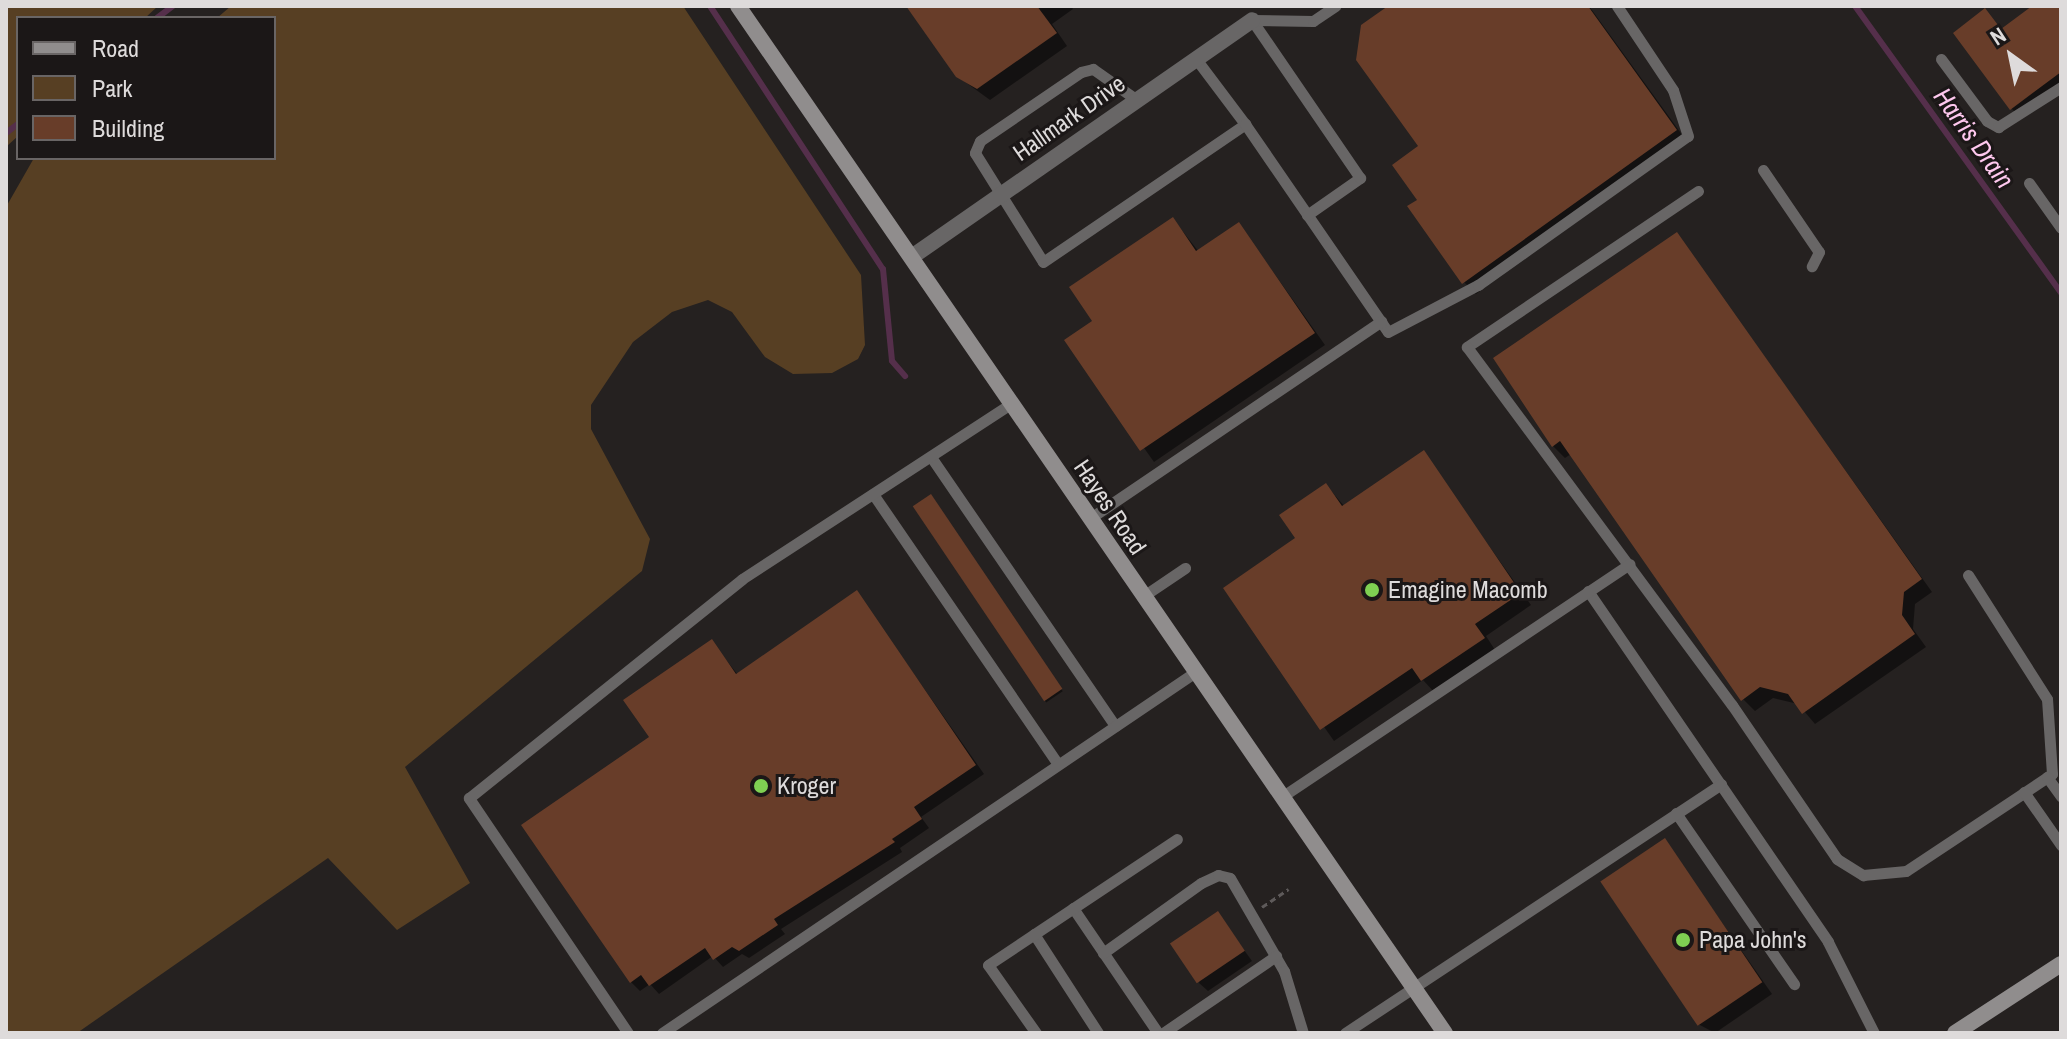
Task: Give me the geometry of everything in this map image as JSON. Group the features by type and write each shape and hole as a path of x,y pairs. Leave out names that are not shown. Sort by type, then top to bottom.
{"street":[{"name":"Hayes Road","path":"738,6 913,256 1194,673 1283,796 1445,1033"},
{"name":"Hallmark Drive","path":"913,256 1196,59 1250,13"},
{"path":"1955,1033 2061,964"}],"lane":[{"path":"1250,13 1313,21 1335,6"},
{"path":"1196,59 1245,124 1388,332 1478,285 1688,136 1673,90 1617,6"},
{"path":"1250,13 1360,178 1307,215"},
{"path":"1941,59 1987,121 1998,127 2012,123 2061,87"},
{"path":"1137,100 1093,69 1081,72 980,141 975,153 998,197 1043,262 1245,124"},
{"path":"1763,170 1819,252 1812,266"},
{"path":"2029,183 2061,228"},
{"path":"1698,191 1467,347 1571,494 1588,506 1837,859 1850,869 1877,877 1906,871 2047,777 2054,750 2047,699 1968,575"},
{"path":"1089,519 1381,321"},
{"path":"628,1033 469,798 742,579 1012,403"},
{"path":"931,457 1115,726"},
{"path":"873,494 1058,764"},
{"path":"1283,796 1629,564"},
{"path":"1142,597 1185,568"},
{"path":"1588,591 1828,942 1874,1033"},
{"path":"662,1033 1194,673"},
{"path":"2047,777 2061,796"},
{"path":"1345,1033 1721,784"},
{"path":"2024,792 2061,845"},
{"path":"1676,813 1794,984"},
{"path":"1036,1033 988,965 1177,839"},
{"path":"1103,953 1218,875 1230,878 1276,956 1303,1033"},
{"path":"1073,908 1160,1033 1276,956"},
{"path":"1034,934 1098,1033"}],"path":[{"path":"1253,914 1289,889"}],"green space":[{"path":"6,6 158,6 147,16 16,16 16,138 6,147"},
{"path":"231,6 683,6 861,275 865,345 858,359 832,373 793,374 765,357 732,312 708,300 672,312 633,342 591,405 591,429 650,539 642,571 405,767 470,883 397,930 328,858 77,1033 6,1033 6,207 33,160 276,160 276,16 219,16"}],"building":[{"path":"906,6 1037,6 1057,33 977,89 956,77"},
{"path":"1388,6 1588,6 1677,130 1462,284 1407,206 1417,200 1392,165 1418,146 1356,60 1361,25"},
{"path":"2032,6 2061,6 2061,72 2010,110 1953,33 1985,8 2001,29"},
{"path":"1173,217 1196,251 1239,222 1315,333 1140,451 1064,340 1092,321 1069,287"},
{"path":"1677,232 1922,579 1904,592 1902,615 1915,634 1802,714 1788,694 1760,687 1741,701 1560,441 1552,447 1493,358"},
{"name":"Emagine Macomb","path":"1424,450 1521,593 1475,624 1485,638 1421,681 1412,668 1320,730 1223,588 1295,538 1279,515 1326,483 1342,506"},
{"path":"931,494 1062,689 1044,701 913,506"},
{"name":"Kroger","path":"857,590 976,765 914,807 922,819 892,839 895,842 774,919 778,925 739,951 732,947 713,960 705,948 649,986 641,975 630,983 521,825 649,737 623,700 712,639 736,674"},
{"path":"1665,838 1762,982 1698,1026 1600,882"},
{"path":"1218,911 1245,951 1197,983 1170,943"}],"waterway":[{"path":"160,16 173,6"},
{"path":"710,6 883,269 892,361 905,376"},
{"name":"Harris Drain","path":"1855,6 2061,293"},
{"path":"6,133 16,126"}],"place":[{"name":"Emagine Macomb","path":"1372,590"},
{"name":"Kroger","path":"761,786"},
{"name":"Papa John's","path":"1683,940"}]}
